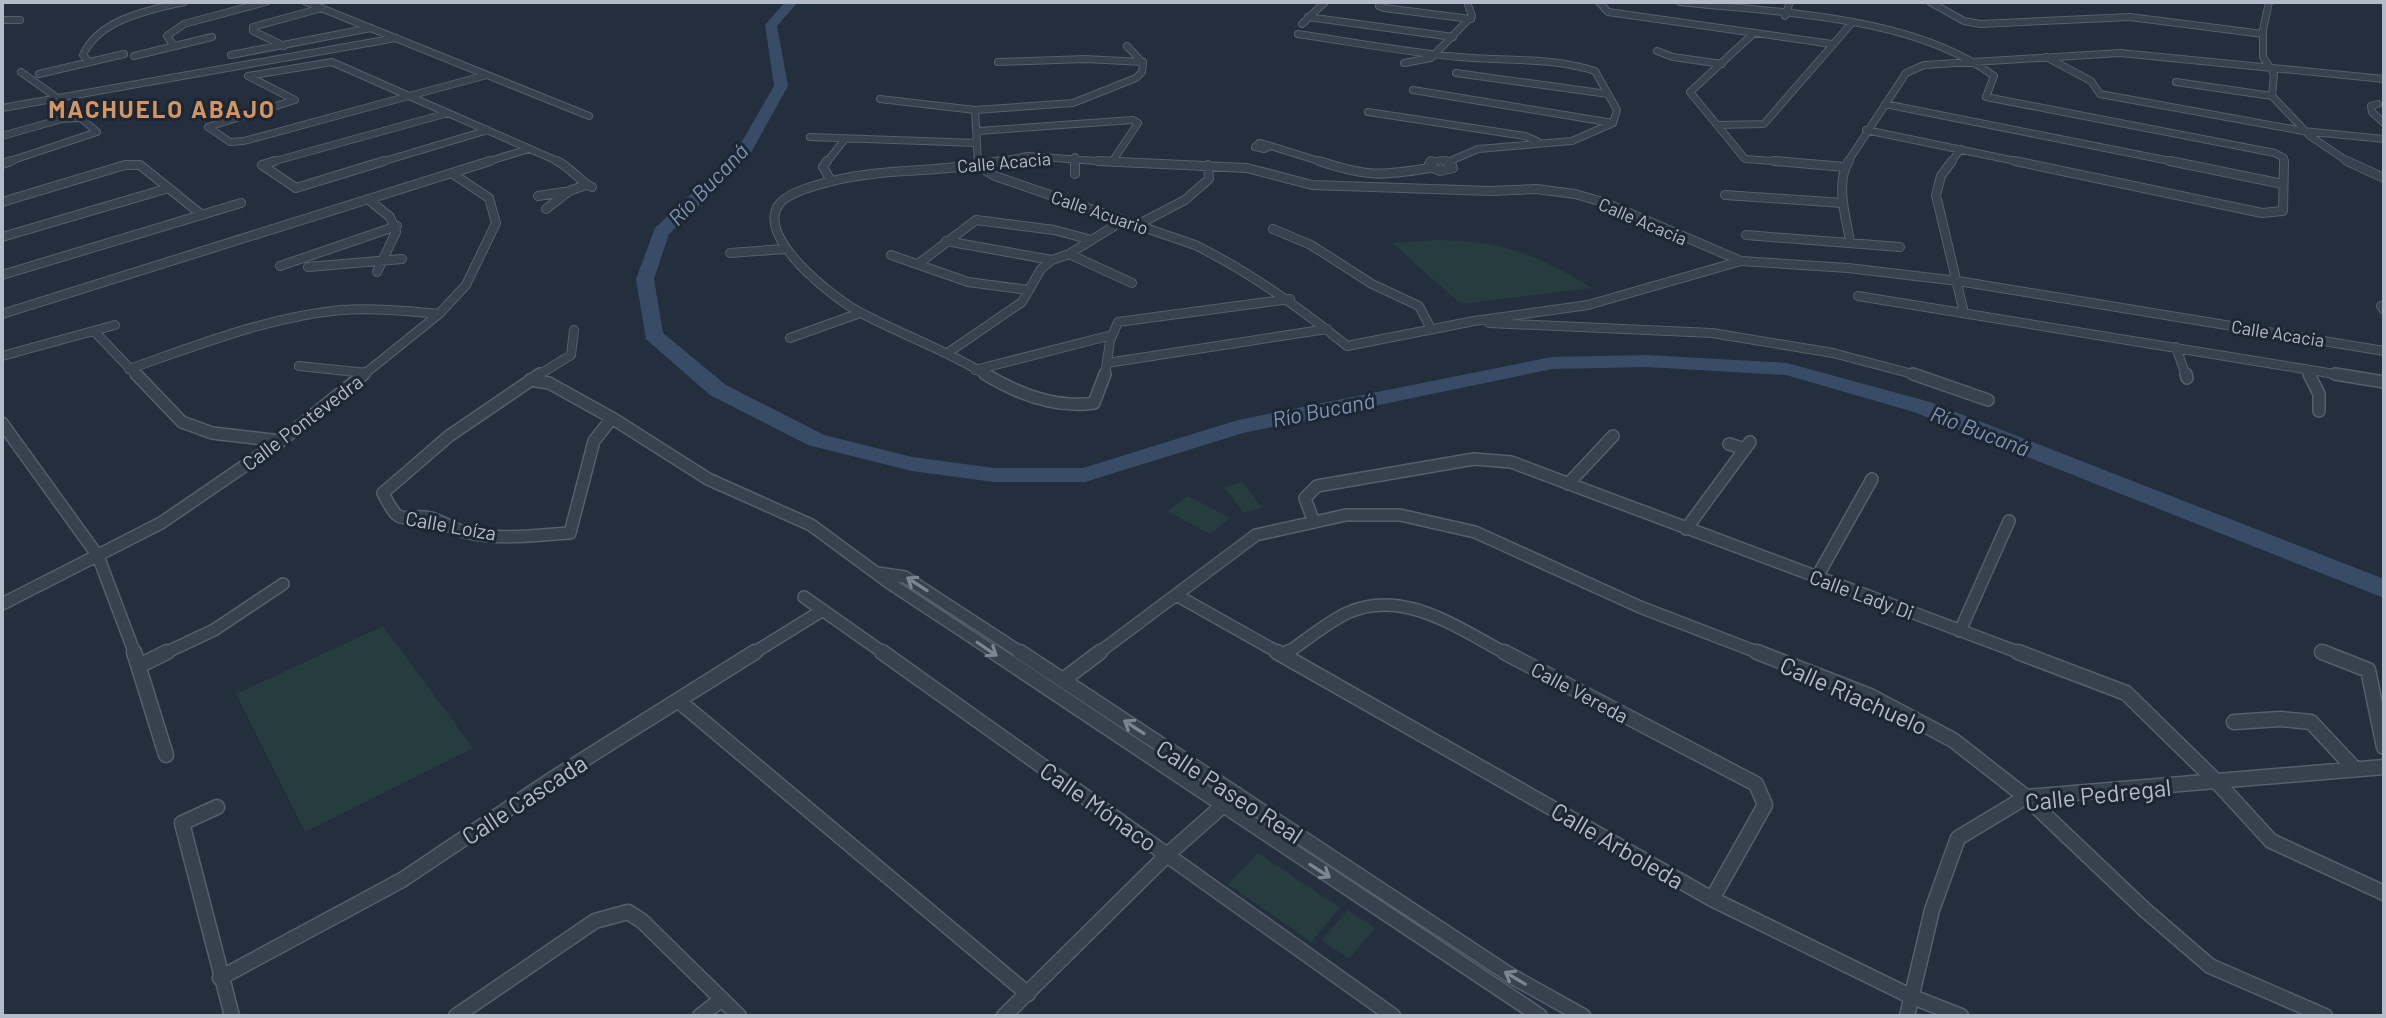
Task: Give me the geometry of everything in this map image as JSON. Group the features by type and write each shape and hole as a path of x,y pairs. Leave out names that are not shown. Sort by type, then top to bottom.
{"street":[{"path":"89,62 83,55 85,46 95,36 141,14 184,2"},
{"path":"174,46 167,36 184,24 266,2"},
{"path":"306,2 589,116"},
{"path":"1302,24 1325,2"},
{"path":"1381,2 1379,6 1384,8 1471,19"},
{"path":"1467,2 1471,19"},
{"path":"1599,2 1608,12 1832,44"},
{"path":"1680,2 1904,34 1944,45 1994,76 1986,97 2260,150 2284,158 2283,211 2262,213 1866,130"},
{"path":"1785,16 1790,2"},
{"path":"1930,2 1964,21 1980,24 2130,17 2263,34"},
{"path":"2269,2 2263,34 2263,57 2274,74 2272,96"},
{"path":"284,47 253,31 253,27 322,8"},
{"path":"1308,17 1453,37"},
{"path":"1404,63 1436,54 1471,19"},
{"path":"2,20 20,20"},
{"path":"1719,125 1764,124 1850,25"},
{"path":"231,55 372,28"},
{"path":"1754,33 1690,92 1745,159 1845,167"},
{"path":"1298,34 1436,54 1525,58 1581,65 1595,71 1617,110 1613,123 1574,141 1475,150 1448,162 1431,161 1427,165 1430,168"},
{"path":"134,56 212,37"},
{"path":"2,108 396,38"},
{"path":"880,99 975,110 1073,103 1136,78 1142,72 1143,63 1127,46"},
{"path":"1657,51 1673,57 1722,64"},
{"path":"1850,241 1843,203 1845,167 1866,130 1906,73 1933,62 2120,53 2384,79"},
{"path":"39,74 124,54"},
{"path":"2046,57 2091,81 2100,94 2303,131 2384,139"},
{"path":"998,62 1085,59 1143,63"},
{"path":"487,75 410,96 244,141 230,142 208,127 295,100 248,76 332,62 340,65 410,96 488,130 573,169 589,186 538,196"},
{"path":"21,72 56,97"},
{"path":"1456,73 1608,94"},
{"path":"2176,82 2272,96 2303,131 2339,160 2384,178"},
{"path":"1413,90 1613,123"},
{"path":"1885,104 2283,184"},
{"path":"2378,104 2371,106 2372,112 2384,123"},
{"path":"975,110 978,166"},
{"path":"1368,112 1525,136 1540,143"},
{"path":"449,113 262,165 296,188 488,130"},
{"path":"2,136 62,119 81,118 97,132 2,164"},
{"path":"978,131 1133,120 1138,123 1137,126 1112,162"},
{"path":"810,137 977,143"},
{"path":"831,181 823,167 845,139"},
{"path":"1271,146 1358,174 1379,176 1430,168 1440,171 1453,168 1448,162"},
{"path":"2,314 529,149"},
{"path":"1961,149 1941,176 1936,195 1964,313"},
{"name":"Calle Acacia","path":"784,249 774,223 779,204 791,195 831,181 888,172 978,166 1028,156 1208,165 1247,168 1312,185 1444,190 1536,189 1575,194 1606,203 1741,261 1848,268 1958,281 2384,351"},
{"path":"1075,157 1075,174"},
{"path":"2,202 125,165 140,165 202,215"},
{"path":"1137,225 1176,207 1199,191 1209,179 1208,165"},
{"name":"Calle Acuario","path":"978,166 995,176 1227,259 1290,299 1347,346 1431,329"},
{"path":"1440,171 1444,190"},
{"name":"Calle Pontevedra","path":"2,604 161,523 281,441 439,314 466,285 496,223 489,198 453,174"},
{"path":"2,237 169,188"},
{"path":"546,209 569,191"},
{"path":"1725,195 1843,203"},
{"path":"369,200 393,217 397,226 377,272"},
{"path":"2,275 241,203"},
{"path":"918,264 970,222 984,220 1054,230 1092,240"},
{"path":"949,352 1022,302 1041,269 1052,260 1069,254 1124,220"},
{"path":"280,266 397,226"},
{"path":"1273,229 1311,245 1372,284 1419,306 1431,329 1588,305 1741,261"},
{"path":"1746,235 1900,247"},
{"path":"946,241 1052,260"},
{"path":"730,253 784,249 819,282 860,313 949,352 1015,392 1052,402 1087,405 1100,395 1115,324 1130,319 1290,299"},
{"path":"1069,254 1132,283"},
{"path":"891,255 968,282 1028,290"},
{"path":"308,267 402,259"},
{"path":"1858,296 2384,382"},
{"path":"129,369 235,333 311,315 371,309 439,314"},
{"path":"790,338 860,313"},
{"path":"1474,321 1519,326 1676,330 1789,345 1881,364 1988,400"},
{"path":"2,356 115,325"},
{"path":"1107,363 1327,329"},
{"name":"Calle Loíza","path":"574,330 571,355 455,429 411,465 383,493 391,512 401,519 435,518 452,529 474,534 570,533 594,441 612,418"},
{"path":"94,331 182,422 212,433 281,441"},
{"path":"975,370 1112,335"},
{"path":"2176,347 2187,378"},
{"path":"299,366 366,373"},
{"path":"2306,369 2319,394 2319,411"},
{"name":"Calle Paseo Real","path":"530,380 549,383 612,418 708,479 811,525 1223,807 1540,1016"},
{"path":"2,423 98,556 139,666 166,755"},
{"path":"1568,484 1609,440 1591,439"},
{"path":"1686,529 1748,446 1729,444"},
{"name":"Calle Lady Di","path":"1313,520 1305,498 1317,486 1474,459 1511,462 2126,693 2217,782 2271,841 2384,893"},
{"path":"1817,577 1872,479"},
{"name":"Calle Riachuelo","path":"1063,680 1256,535 1346,515 1400,515 1475,532 1640,607 1870,696 1953,740 2026,797 2145,910 2210,966 2325,1016"},
{"path":"1960,631 2009,521"},
{"name":"Calle Paseo Real","path":"877,573 905,577 1513,977 1583,1016"},
{"path":"139,666 214,630 283,584"},
{"name":"Calle Arboleda","path":"1178,596 1712,899 1910,996 1961,1016"},
{"name":"Calle Mónaco","path":"804,597 1393,1016"},
{"name":"Calle Vereda","path":"1285,655 1339,617 1361,607 1393,604 1430,614 1756,784 1765,805 1712,899"},
{"name":"Calle Cascada","path":"220,978 402,880 551,780 823,610"},
{"path":"2321,652 2368,670 2384,747"},
{"path":"680,702 1028,994"},
{"path":"2234,722 2280,719 2311,722 2355,769"},
{"name":"Calle Pedregal","path":"1907,1016 1932,910 1958,838 2026,797 2384,767"},
{"path":"1004,1016 1167,855 1236,794"},
{"path":"217,807 182,823 232,1016"},
{"path":"456,1016 595,921 610,914 628,912 642,921 739,1016"},
{"path":"700,1016 722,999"}],"green space":[{"path":"1436,240 1499,246 1536,258 1592,288 1461,304 1392,243"},
{"path":"1242,482 1262,508 1244,513 1224,487"},
{"path":"1188,496 1230,518 1210,534 1167,511"},
{"path":"383,626 473,748 305,832 236,694"},
{"path":"1258,853 1340,908 1311,942 1228,884"},
{"path":"1348,910 1375,928 1349,959 1322,940"}],"waterway":[{"name":"Río Bucaná","path":"792,2 771,25 781,86 742,155 661,232 645,279 653,335 718,390 816,440 912,464 994,475 1085,475 1238,427 1552,363 1647,361 1787,369 1922,407 2384,589"}],"district":[{"name":"MACHUELO ABAJO","path":"162,108"}]}
